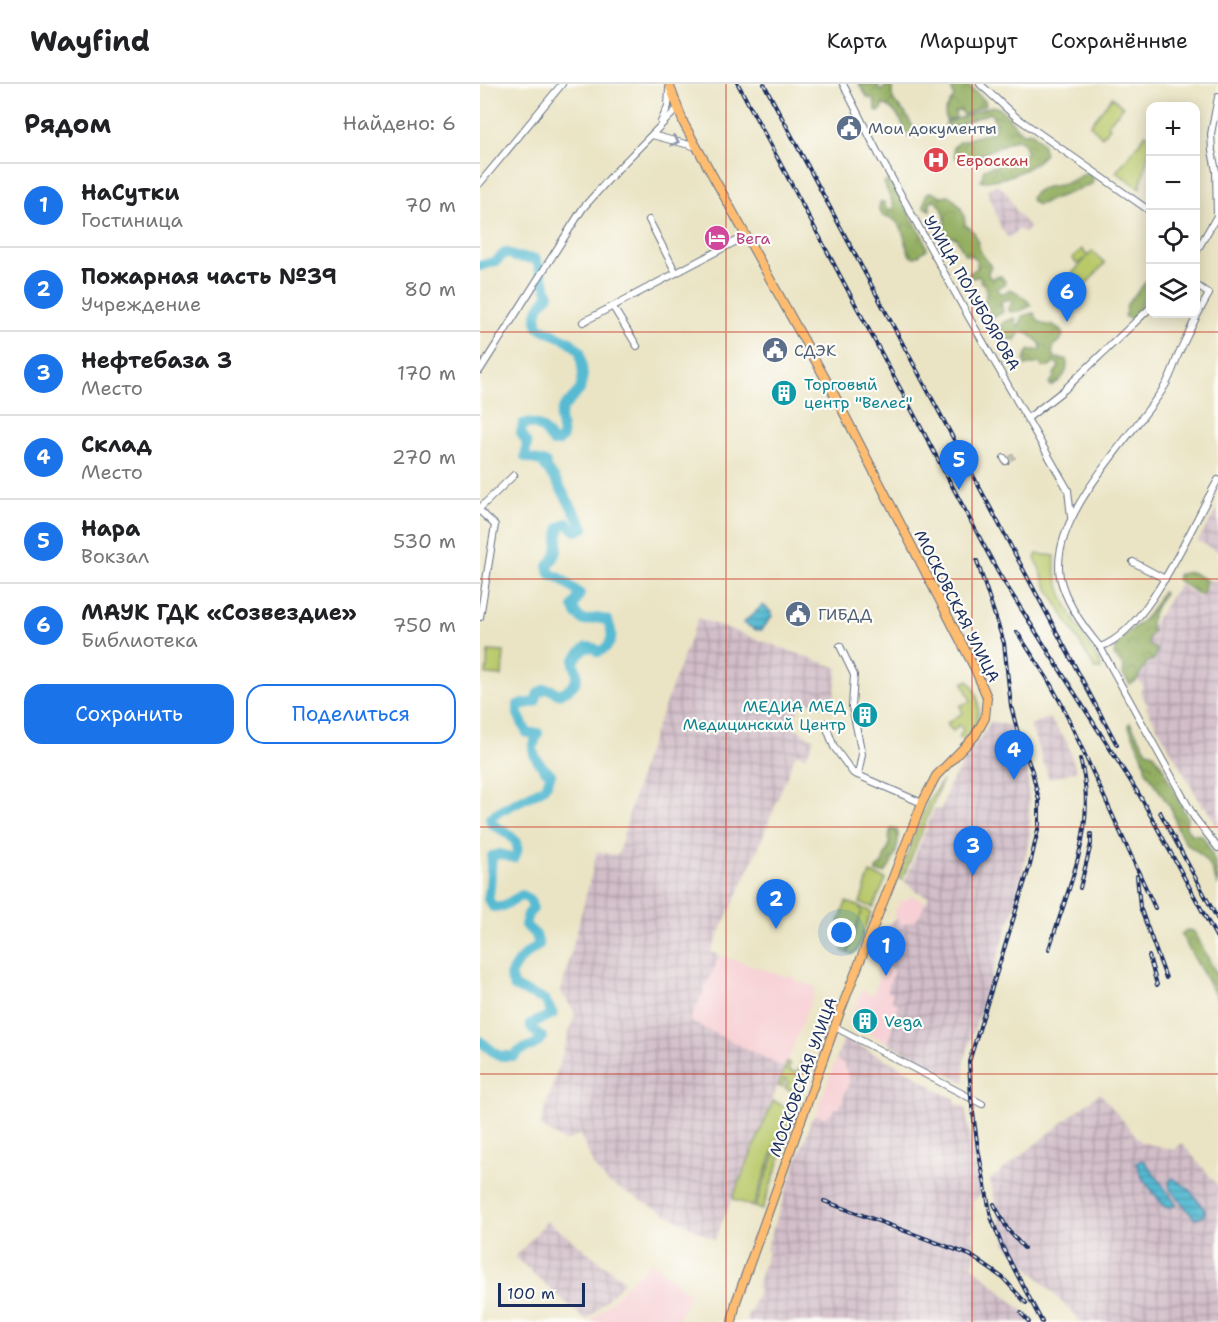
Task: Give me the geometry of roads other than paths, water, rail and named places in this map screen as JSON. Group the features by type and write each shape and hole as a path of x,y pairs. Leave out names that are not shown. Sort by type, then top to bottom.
{"main road":[{"name":"МОСКОВСКАЯ УЛИЦА","path":"669,84 678,110 835,396 986,694 987,711 982,726 936,776 922,803 835,1027 739,1295 732,1322"}],"street":[{"path":"480,183 562,84"},
{"path":"658,128 668,106 669,84"},
{"name":"УЛИЦА ПОЛУБОЯРОВА","path":"843,84 958,297 1068,490 1071,517"},
{"path":"980,84 1016,117 1149,210"},
{"path":"1200,239 1217,217 1212,134 1218,97"},
{"path":"481,366 583,208 616,170 678,110"},
{"path":"652,135 698,147"},
{"path":"648,220 676,273"},
{"path":"583,322 746,236"},
{"path":"1200,288 1209,294 1200,309"},
{"path":"613,307 637,346"},
{"path":"1028,418 1064,390 1146,312"},
{"path":"1195,318 1164,387 1071,517 1059,566 1061,579 1074,611 1100,648 1194,817 1218,848"},
{"path":"480,617 495,525 480,509 514,475"},
{"path":"1100,648 1111,644 1145,610 1218,480"},
{"path":"1133,561 1164,579"},
{"path":"840,646 854,675 852,707 862,754 858,775"},
{"path":"825,723 834,747 853,772 922,803"},
{"path":"835,1027 982,1104"}],"water":[{"path":"763,605 772,616 762,630 756,630 743,623"},
{"path":"1142,1160 1177,1205 1165,1207 1143,1179 1136,1163"},
{"path":"1173,1178 1188,1188 1205,1210 1204,1216 1195,1219 1170,1189 1169,1182"}],"waterway":[{"path":"480,266 496,261 506,252 515,257 536,259 549,295 538,310 538,327 569,341 580,351 583,375 580,390 563,408 560,418 563,436 558,442 553,442 541,427 528,423 523,424 521,433 527,443 525,457 546,463 545,467 555,479 584,528 576,531 567,523 560,527 556,555 548,566 550,574 560,578 580,594 573,607 577,615 584,621 596,618 607,620 611,630 611,639 607,646 598,652 594,648 587,647 577,656 574,663 577,672 576,681 568,689 558,694 545,689 538,693 535,702 518,705 518,714 527,733 538,733 533,752 542,766 551,774 543,789 490,818 492,824 512,837 517,846 517,852 514,858 500,854 492,856 488,899 493,907 503,906 522,895 530,900 533,909 528,914 525,925 536,935 539,945 522,958 510,976 514,987 545,1000 553,1014 530,1024 533,1030 542,1037 535,1044 514,1056 499,1056 480,1041"}],"tunnel":[{"path":"1002,463 1016,455"}],"railway":[{"path":"738,84 999,574 1140,796 1218,940"},
{"path":"764,84 1117,745"},
{"path":"977,561 1004,643 1011,706 1039,800 1039,825 1030,865 969,1062 971,1098 991,1217 1002,1246 1042,1322"},
{"path":"1017,632 1062,705 1155,908"},
{"path":"1049,949 1072,879 1084,831 1085,783 1080,759"},
{"path":"1160,812 1218,920"},
{"path":"1080,888 1091,844 1091,834"},
{"path":"1137,876 1140,907 1166,978"},
{"path":"1149,956 1157,985"},
{"path":"824,1201 970,1255 1003,1278 1026,1303"},
{"path":"994,1204 1008,1230 1024,1248"},
{"path":"1021,1313 1029,1322"}],"place":[{"name":"Мои документы","path":"849,128"},
{"name":"Евроскан","path":"936,160"},
{"name":"Вега","path":"717,238"},
{"name":"МАУК ГДК «Созвездие»","path":"1067,322"},
{"name":"СДЭК","path":"775,350"},
{"name":"Торговый центр \"Велес\"","path":"784,393"},
{"name":"Нара","path":"959,490"},
{"name":"ГИБДД","path":"798,614"},
{"name":"МЕДИА МЕД Медицинский Центр","path":"865,715"},
{"name":"Склад","path":"1014,780"},
{"name":"Нефтебаза 3","path":"973,876"},
{"name":"Пожарная часть №39","path":"776,929"},
{"name":"НаСутки","path":"886,976"},
{"name":"Vega","path":"865,1021"}]}
